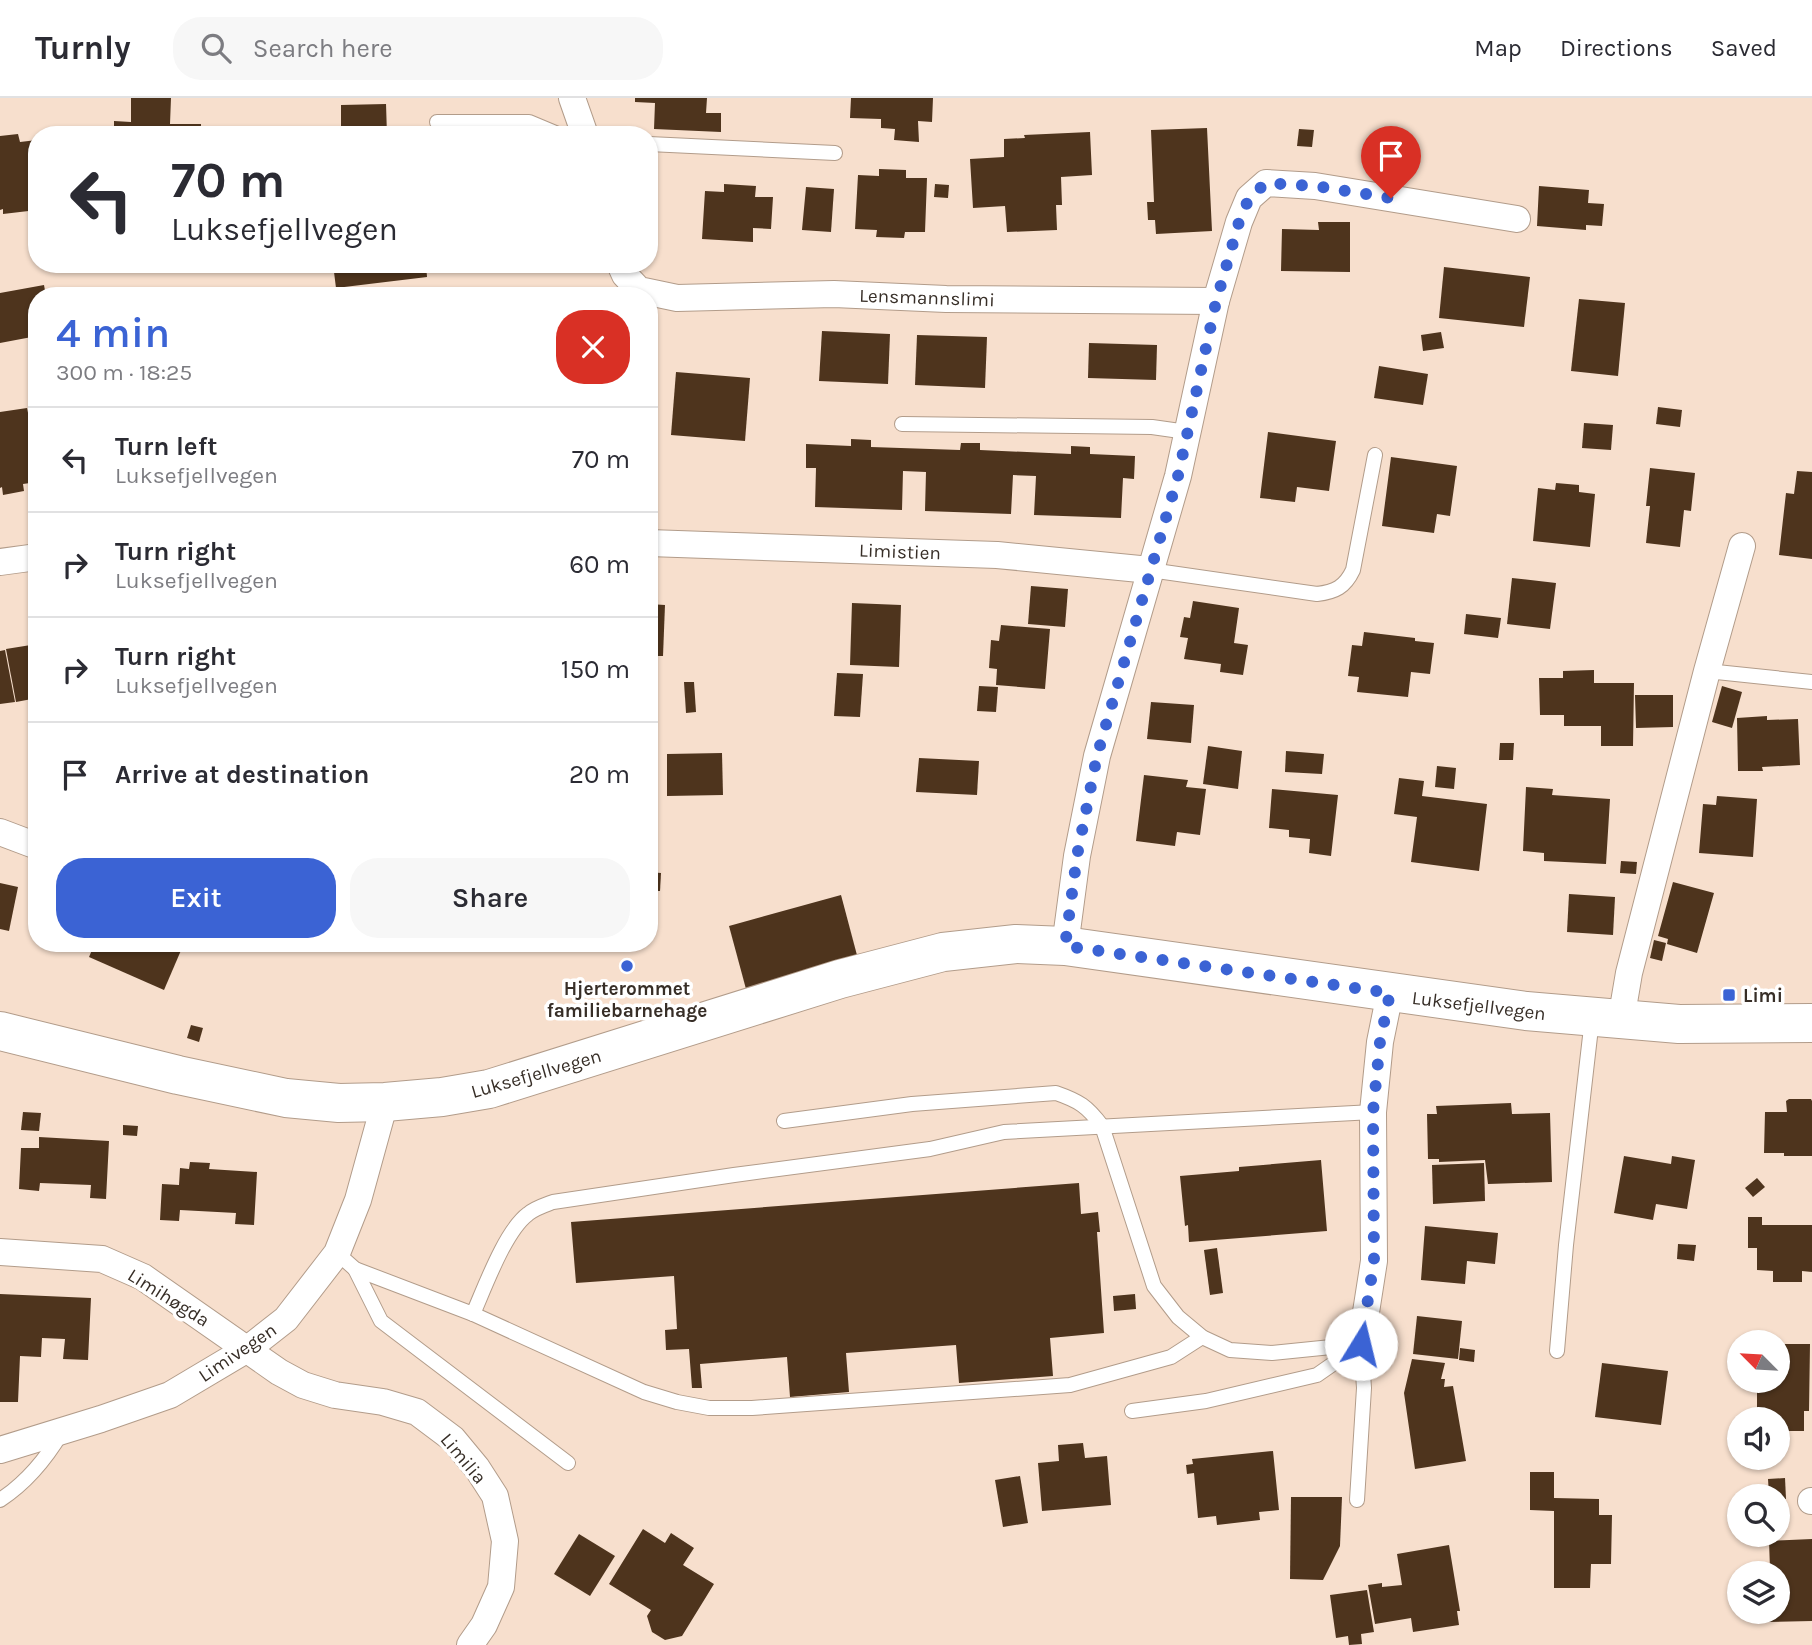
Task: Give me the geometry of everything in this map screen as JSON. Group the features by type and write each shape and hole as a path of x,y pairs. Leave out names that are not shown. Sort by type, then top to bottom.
{"main road":[{"name":"Luksefjellvegen","path":"0,1031 190,1078 286,1098 339,1103 385,1102 442,1097 489,1089 840,979 943,952 1016,944 1065,946 1390,993 1606,1019 1679,1024 1812,1023"}],"street":[{"path":"572,98 582,126"},
{"path":"1065,946 1077,856 1097,756 1178,476 1216,302 1239,222 1249,198 1266,183 1315,186 1517,219"},
{"name":"Lensmannslimi","path":"658,296 677,298 835,294 946,299 1216,302"},
{"name":"Limistien","path":"658,542 996,555 1150,570"},
{"path":"1606,1019 1629,973 1742,546"},
{"path":"0,562 28,558"},
{"path":"0,832 28,843"},
{"path":"1361,1344 1374,1261 1373,1112 1380,1042 1390,993"},
{"name":"Limivegen","path":"0,1450 170,1395 249,1348 286,1319 346,1261 358,1200 385,1102"},
{"name":"Limihøgda","path":"0,1252 102,1259 143,1277 249,1348"},
{"name":"Limilia","path":"249,1348 303,1385 417,1412 453,1438 477,1468 495,1496 505,1541 501,1587 484,1625 470,1645"}],"lane":[{"path":"437,122 529,122 539,126"},
{"path":"658,144 835,153"},
{"path":"902,424 1152,427 1187,432"},
{"path":"1150,570 1317,594 1331,593 1348,582 1353,570 1375,455"},
{"path":"1707,671 1812,682"},
{"path":"1557,1351 1566,1245 1606,1019"},
{"path":"784,1121 912,1104 1056,1093 1077,1100 1089,1109 1102,1126 1154,1286 1178,1317 1202,1337 1230,1350 1272,1353 1361,1344"},
{"path":"473,1314 496,1260 509,1238 528,1214 553,1202 930,1149 1004,1132 1373,1112"},
{"path":"346,1261 473,1314 644,1392 709,1408 752,1408 1070,1385 1171,1357 1202,1337"},
{"path":"346,1261 380,1321 568,1463"},
{"path":"1132,1411 1206,1401 1317,1375 1361,1344"},
{"path":"1357,1500 1364,1388 1361,1344"},
{"path":"0,1500 12,1492 47,1457 63,1431"}],"building":[{"path":"131,98 171,98 170,124 201,126 114,126 114,121 131,122"},
{"path":"635,98 707,98 706,113 721,113 721,132 658,129 658,126 654,126 655,103 635,102"},
{"path":"851,98 933,98 932,122 918,121 919,142 894,140 895,129 881,128 881,119 850,118"},
{"path":"386,104 387,126 341,126 341,105"},
{"path":"1207,128 1212,231 1156,234 1155,220 1148,220 1147,202 1154,202 1151,130"},
{"path":"1299,129 1314,130 1312,147 1297,146"},
{"path":"1090,132 1092,175 1061,177 1062,205 1056,205 1057,230 1007,232 1005,206 973,208 970,159 1004,157 1004,139 1025,138 1024,135"},
{"path":"18,134 20,142 28,141 28,211 3,214 3,209 0,210 0,136"},
{"path":"879,169 906,170 906,178 927,178 925,232 905,232 904,238 876,237 877,230 855,229 858,175 879,176"},
{"path":"724,184 756,186 755,197 773,197 771,229 753,228 753,242 702,239 705,191 724,192"},
{"path":"935,184 949,185 948,198 934,197"},
{"path":"1539,186 1589,190 1588,203 1604,204 1602,226 1586,225 1586,230 1537,226"},
{"path":"806,187 834,189 831,232 802,230"},
{"path":"1318,222 1350,222 1350,272 1281,271 1282,229 1319,230"},
{"path":"1444,267 1530,277 1524,327 1439,318"},
{"path":"334,273 427,273 427,277 336,287"},
{"path":"28,288 28,338 0,343 0,293"},
{"path":"1579,299 1625,303 1618,376 1571,371"},
{"path":"822,331 890,334 888,384 819,381"},
{"path":"1441,332 1444,348 1423,351 1421,335"},
{"path":"917,335 987,337 985,388 915,385"},
{"path":"1089,343 1157,345 1156,380 1088,378"},
{"path":"1379,366 1428,374 1423,405 1374,398"},
{"path":"676,372 750,378 745,441 671,435"},
{"path":"1658,407 1682,410 1680,427 1656,424"},
{"path":"27,408 28,413 28,483 23,484 24,491 3,495 2,487 0,488 0,412"},
{"path":"1584,423 1613,425 1611,450 1582,448"},
{"path":"1268,432 1336,441 1329,491 1297,487 1295,502 1260,498"},
{"path":"851,439 871,440 871,447 960,450 961,443 980,443 980,450 1071,454 1071,446 1090,447 1090,454 1135,456 1134,479 1123,478 1121,518 1034,515 1036,476 1013,475 1011,514 925,511 926,472 903,471 902,510 815,507 816,468 806,468 806,444 851,446"},
{"path":"1391,457 1457,466 1450,516 1437,514 1434,533 1382,526"},
{"path":"1650,468 1695,473 1691,511 1684,510 1680,547 1646,543"},
{"path":"1797,471 1812,472 1812,559 1779,555 1786,493 1794,494"},
{"path":"1556,483 1579,485 1579,492 1595,494 1590,547 1533,541 1538,488 1555,490"},
{"path":"1512,578 1556,583 1550,629 1507,624"},
{"path":"1031,586 1068,589 1065,627 1028,624"},
{"path":"1193,601 1239,608 1234,643 1248,645 1243,675 1220,672 1221,664 1184,659 1188,638 1180,637 1184,617 1190,618"},
{"path":"852,603 901,605 899,667 850,665"},
{"path":"658,605 665,605 663,656 658,656"},
{"path":"1466,614 1501,618 1498,638 1464,634"},
{"path":"1001,625 1050,629 1045,689 996,685 997,669 989,668 991,640 999,641"},
{"path":"1364,632 1434,643 1430,674 1411,672 1408,697 1357,692 1359,677 1348,676 1352,645 1362,646"},
{"path":"28,645 28,700 16,702 6,649"},
{"path":"5,650 15,702 0,704 0,651"},
{"path":"1594,670 1594,683 1634,683 1633,746 1601,746 1601,726 1564,726 1564,715 1540,715 1539,678 1563,678 1563,671"},
{"path":"837,673 863,674 860,717 834,716"},
{"path":"684,682 694,682 696,712 686,713"},
{"path":"979,686 998,687 996,712 977,711"},
{"path":"1722,686 1742,692 1732,728 1712,722"},
{"path":"1635,695 1673,695 1673,727 1636,728"},
{"path":"1151,702 1194,705 1191,743 1147,739"},
{"path":"1767,716 1767,720 1798,719 1800,765 1762,767 1763,771 1738,771 1737,718"},
{"path":"1500,743 1514,743 1513,760 1499,760"},
{"path":"1208,746 1242,751 1238,789 1203,784"},
{"path":"1286,751 1324,754 1322,774 1285,772"},
{"path":"722,753 723,795 667,796 667,754"},
{"path":"919,758 979,761 977,795 916,792"},
{"path":"1437,766 1456,768 1454,789 1435,787"},
{"path":"1144,775 1188,780 1186,787 1206,789 1200,835 1177,832 1175,846 1136,841"},
{"path":"1399,778 1424,781 1422,796 1487,804 1479,871 1411,862 1417,817 1394,814"},
{"path":"1526,787 1553,789 1552,795 1610,799 1606,864 1544,861 1544,853 1523,851"},
{"path":"1272,789 1338,795 1331,856 1309,853 1310,839 1289,837 1289,830 1269,828"},
{"path":"1717,796 1757,799 1753,857 1699,853 1703,804 1716,805"},
{"path":"1621,861 1637,862 1636,874 1620,873"},
{"path":"658,873 661,873 658,891"},
{"path":"1673,882 1714,893 1697,953 1667,944 1668,939 1658,936"},
{"path":"0,883 18,887 9,931 0,929"},
{"path":"1569,894 1615,897 1613,935 1567,932"},
{"path":"841,895 858,959 746,989 729,926"},
{"path":"1654,940 1666,943 1662,961 1650,958"},
{"path":"91,952 180,952 164,990 89,957"},
{"path":"191,1025 203,1028 199,1042 187,1038"},
{"path":"1786,1101 1812,1101 1812,1156 1764,1153 1765,1112 1787,1112"},
{"path":"1511,1103 1512,1114 1550,1113 1552,1182 1488,1184 1485,1160 1439,1162 1439,1159 1428,1159 1427,1114 1437,1114 1436,1106"},
{"path":"23,1112 41,1113 39,1131 21,1130"},
{"path":"123,1125 138,1126 137,1136 123,1135"},
{"path":"39,1137 109,1141 106,1199 90,1198 91,1185 40,1183 39,1191 19,1189 21,1148 39,1148"},
{"path":"1624,1156 1671,1164 1672,1156 1695,1160 1687,1209 1656,1204 1653,1220 1614,1213"},
{"path":"1321,1160 1327,1231 1189,1242 1180,1176 1239,1171 1239,1167"},
{"path":"190,1162 210,1163 209,1169 257,1172 254,1225 235,1224 236,1213 180,1210 179,1221 160,1220 162,1184 179,1185 180,1168 189,1169"},
{"path":"1484,1163 1485,1201 1433,1204 1432,1165"},
{"path":"1757,1178 1765,1187 1753,1197 1745,1188"},
{"path":"1079,1183 1081,1214 1098,1212 1104,1333 1050,1338 1053,1376 959,1383 956,1345 846,1353 849,1392 790,1397 787,1357 700,1364 702,1388 692,1388 689,1349 666,1350 665,1330 677,1329 674,1276 576,1283 571,1222"},
{"path":"1748,1217 1762,1217 1762,1225 1812,1225 1812,1272 1802,1271 1802,1282 1773,1282 1773,1271 1757,1270 1757,1248 1748,1248"},
{"path":"1425,1226 1498,1233 1495,1264 1467,1261 1465,1284 1421,1280"},
{"path":"1678,1244 1696,1245 1694,1261 1677,1259"},
{"path":"1217,1248 1223,1293 1210,1295 1204,1250"},
{"path":"0,1294 91,1298 88,1360 63,1359 65,1339 42,1338 41,1357 20,1356 18,1402 0,1402"},
{"path":"1135,1294 1136,1309 1114,1311 1113,1296"},
{"path":"1417,1316 1462,1321 1458,1359 1413,1354"},
{"path":"1790,1344 1810,1344 1809,1411 1804,1411 1804,1431 1790,1431 1790,1407 1757,1407 1757,1393 1790,1393"},
{"path":"1460,1348 1475,1350 1474,1362 1459,1360"},
{"path":"1412,1359 1445,1363 1441,1379 1445,1379 1444,1387 1453,1386 1466,1461 1415,1469 1404,1393"},
{"path":"1602,1363 1668,1371 1661,1425 1595,1417"},
{"path":"1083,1443 1085,1458 1107,1456 1111,1505 1042,1511 1038,1463 1059,1461 1058,1445"},
{"path":"1273,1451 1279,1510 1259,1512 1260,1520 1217,1525 1216,1516 1198,1518 1194,1473 1187,1474 1186,1465 1193,1464 1192,1459"},
{"path":"1530,1472 1554,1472 1554,1498 1599,1499 1599,1515 1612,1515 1611,1564 1591,1564 1590,1588 1554,1588 1554,1511 1530,1510"},
{"path":"1020,1476 1028,1523 1003,1527 995,1480"},
{"path":"1785,1478 1785,1484 1768,1484 1768,1479"},
{"path":"1291,1497 1342,1497 1340,1546 1323,1580 1290,1579"},
{"path":"643,1529 665,1543 671,1533 694,1548 683,1565 714,1584 682,1636 665,1640 652,1632 647,1616 651,1610 609,1584"},
{"path":"579,1534 615,1556 590,1596 554,1574"},
{"path":"1812,1539 1812,1621 1790,1622 1790,1561 1770,1561 1769,1547 1790,1547 1790,1540"},
{"path":"1449,1545 1460,1611 1457,1611 1459,1625 1413,1632 1411,1618 1375,1624 1368,1585 1402,1585 1397,1554"},
{"path":"1367,1590 1374,1632 1361,1634 1362,1644 1349,1645 1348,1636 1336,1638 1330,1595"}],"place":[{"name":"Hjerterommet familiebarnehage","path":"627,966"},
{"name":"Limi","path":"1729,995"}],"route":[{"path":"1361,1344 1374,1261 1373,1112 1380,1042 1390,993 1065,946 1077,856 1097,756 1178,476 1216,302 1239,222 1249,198 1266,183 1315,186 1391,198"}]}
